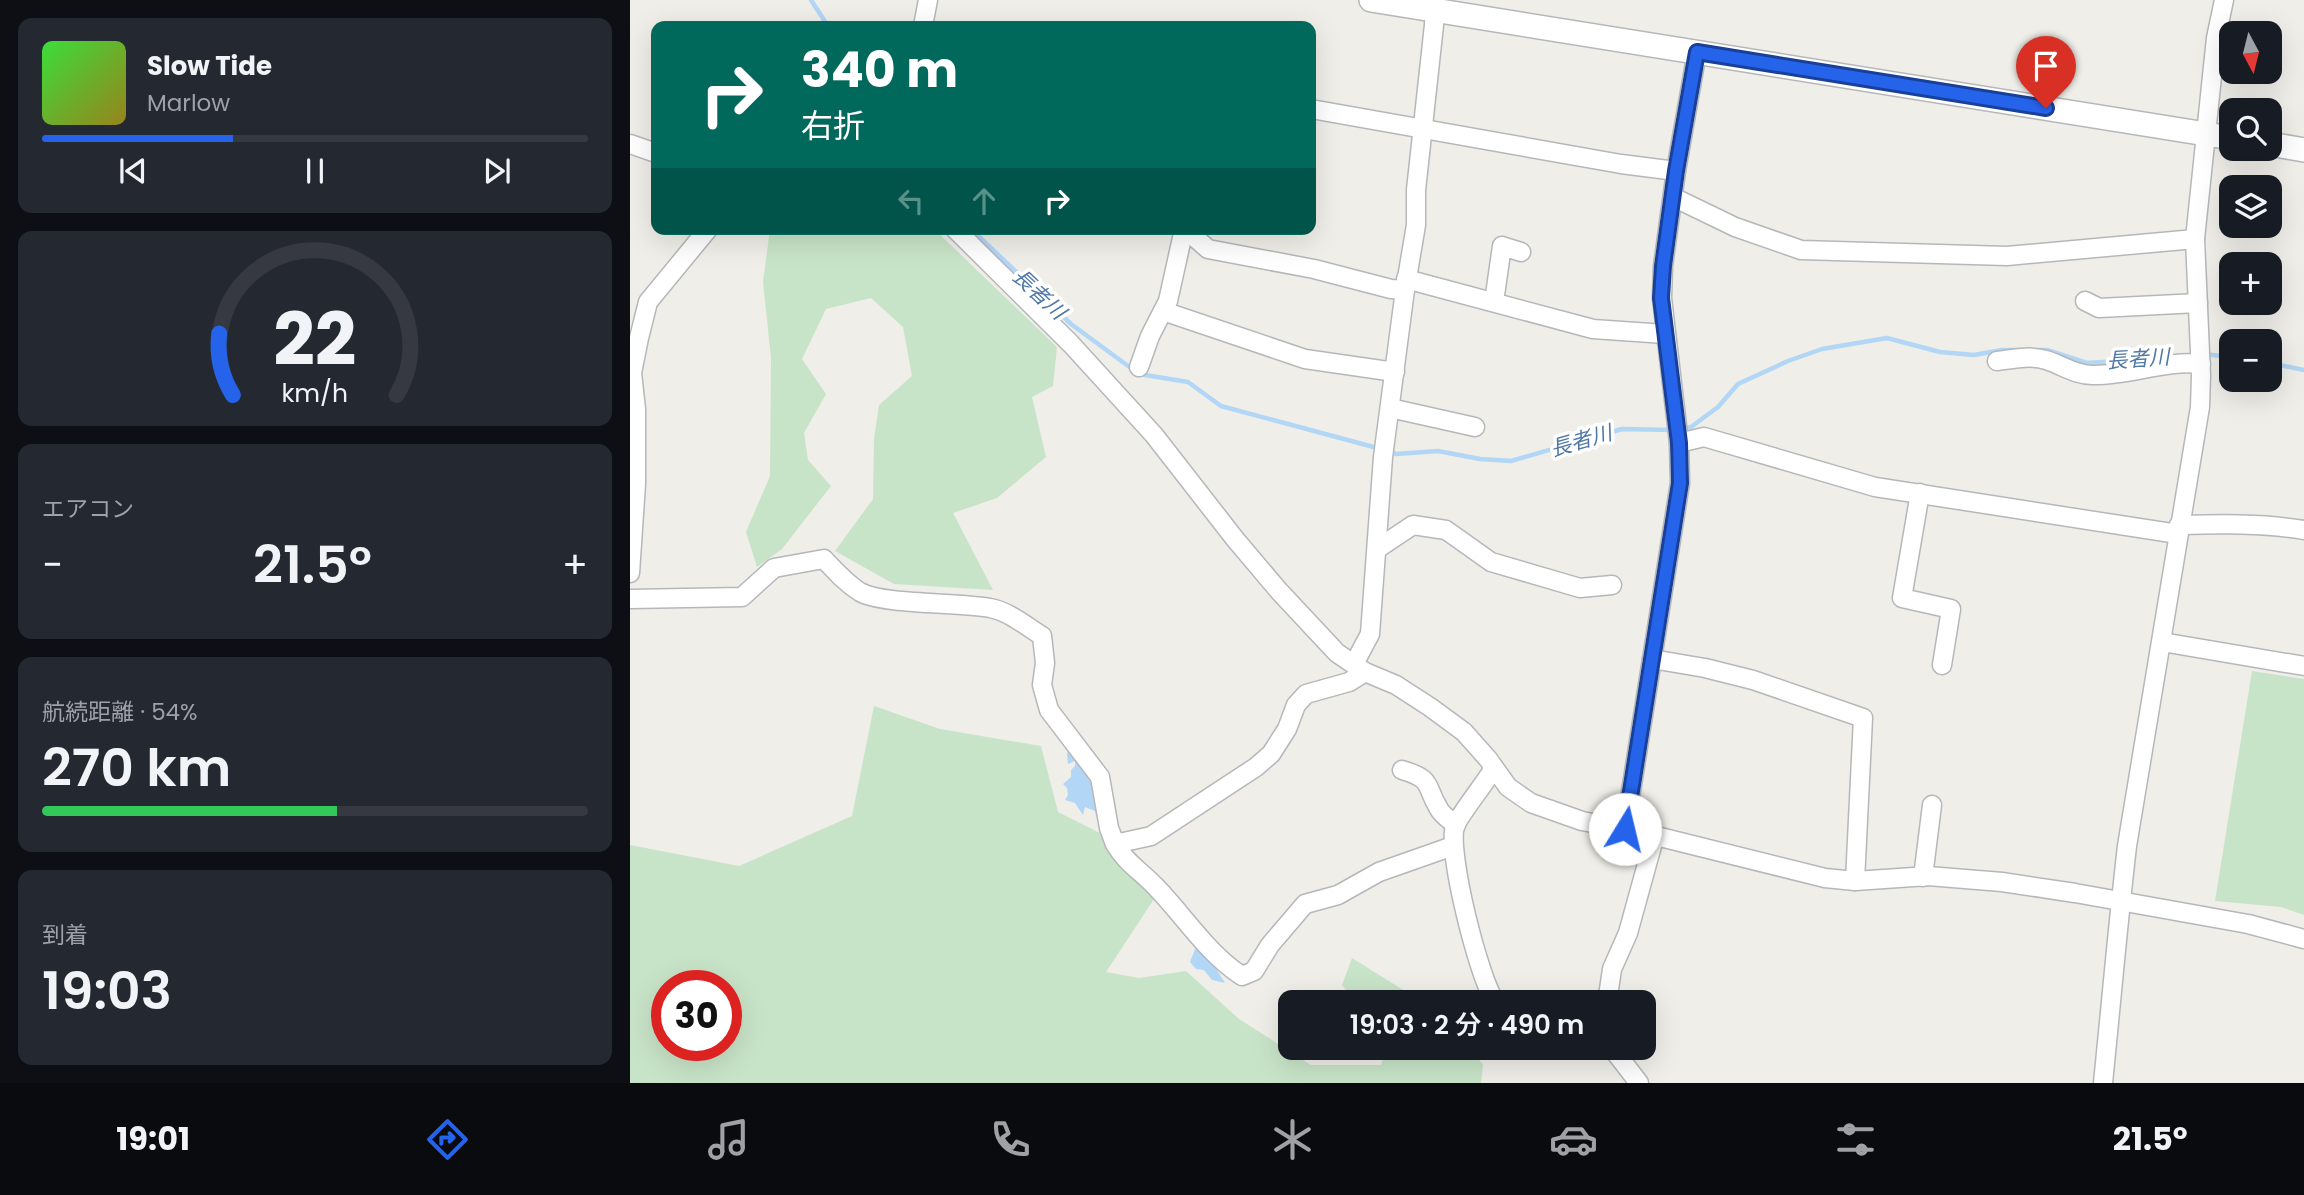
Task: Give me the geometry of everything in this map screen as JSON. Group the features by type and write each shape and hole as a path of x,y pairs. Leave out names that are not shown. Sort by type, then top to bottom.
{"street":[{"path":"924,21 928,0"},
{"path":"1371,0 1434,5 1697,52 2219,136"},
{"path":"2103,1083 2119,934 2119,902 2200,407 2201,356 2195,239 2216,38 2224,0"},
{"path":"1115,844 1151,836 1256,766 1271,754 1287,729 1296,705 1306,694 1349,682 1360,668 1370,634 1384,450 1416,225 1416,190 1434,5"},
{"path":"1625,829 1680,483 1678,434 1661,298 1672,197 1697,52"},
{"path":"1316,110 1621,164 1676,171"},
{"path":"630,144 651,151"},
{"path":"2282,146 2304,149"},
{"path":"1672,197 1735,226 1801,250 2007,256 2195,239"},
{"path":"630,573 636,434 631,374 648,302 703,235"},
{"path":"961,235 1054,326 1154,435 1279,591 1337,653 1430,706 1464,732 1508,788 1531,803 1582,821 1655,835 1825,877 1855,881 1923,877 2002,882 2248,925 2304,939"},
{"path":"1139,367 1150,336 1168,301 1183,235"},
{"path":"1192,235 1208,248 1314,268 1391,289 1406,284 1494,302 1593,329 1665,334"},
{"path":"1494,302 1502,246 1521,251"},
{"path":"2085,301 2099,308 2198,303"},
{"path":"1163,311 1305,359 1395,372"},
{"path":"1997,361 2044,359 2071,371 2094,375 2185,362 2201,356"},
{"path":"1390,408 1475,427"},
{"path":"1678,434 1704,438 1875,487 2178,530 2243,524 2304,530"},
{"path":"1920,493 1902,598 1951,609 1942,665"},
{"path":"1377,549 1413,525 1446,530 1491,562 1580,587 1612,585"},
{"path":"630,599 742,597 774,568 824,559 838,575 863,593 891,599 993,608 1013,618 1042,636 1045,663 1042,685 1049,710 1100,777 1109,828 1121,854 1155,886 1223,963 1242,976 1254,971 1269,945 1306,904 1338,895 1379,872 1453,846"},
{"path":"2162,642 2304,667"},
{"path":"1652,659 1753,680 1863,718 1855,881"},
{"path":"1488,990 1475,956 1453,846 1456,825 1494,768"},
{"path":"1402,770 1419,775 1430,786 1439,810 1456,825"},
{"path":"1923,877 1932,805"},
{"path":"1609,990 1612,969 1628,933 1655,835"},
{"path":"1618,1060 1639,1083"}],"green space":[{"path":"769,235 940,235 1057,347 1053,386 1032,397 1046,457 997,498 953,513 993,590 894,584 835,551 873,499 874,439 879,405 912,376 903,327 871,298 826,309 802,359 826,394 804,433 808,460 831,486 782,549 757,567 746,532 770,476 771,358 763,282"},
{"path":"2252,671 2304,679 2304,915 2281,907 2215,901"},
{"path":"874,706 940,729 1041,746 1058,812 1102,834 1154,899 1106,972 1139,978 1186,971 1239,1019 1278,1044 1278,1060 1303,1060 1311,1065 1381,1065 1382,1060 1479,1060 1483,1065 1481,1083 630,1083 630,845 739,866 852,816"},
{"path":"1352,958 1403,990 1346,990 1342,985"}],"water":[{"path":"1070,750 1096,780 1101,819 1096,816 1095,811 1085,807 1083,815 1075,803 1065,800 1068,795 1063,784 1071,777 1071,770 1075,766 1075,761 1068,764 1067,753"},
{"path":"1197,944 1225,983 1212,980 1204,970 1196,969 1190,962"}],"waterway":[{"name":"長者川","path":"811,0 825,21"},
{"name":"長者川","path":"977,235 1071,324 1139,374 1188,382 1221,406 1381,449"},
{"name":"長者川","path":"1681,429 1691,427 1718,407 1738,384 1822,349 1887,338 1940,352 1974,355 2019,350"},
{"name":"長者川","path":"2038,350 2047,350 2087,363 2149,359"},
{"name":"長者川","path":"2203,354 2219,356"},
{"name":"長者川","path":"2282,365 2304,370"},
{"name":"長者川","path":"1390,451 1396,454 1438,451 1480,459 1511,461 1622,429 1672,430"}],"route":[{"path":"1625,829 1680,483 1679,443 1661,298 1676,171 1697,52 2046,108"}]}
